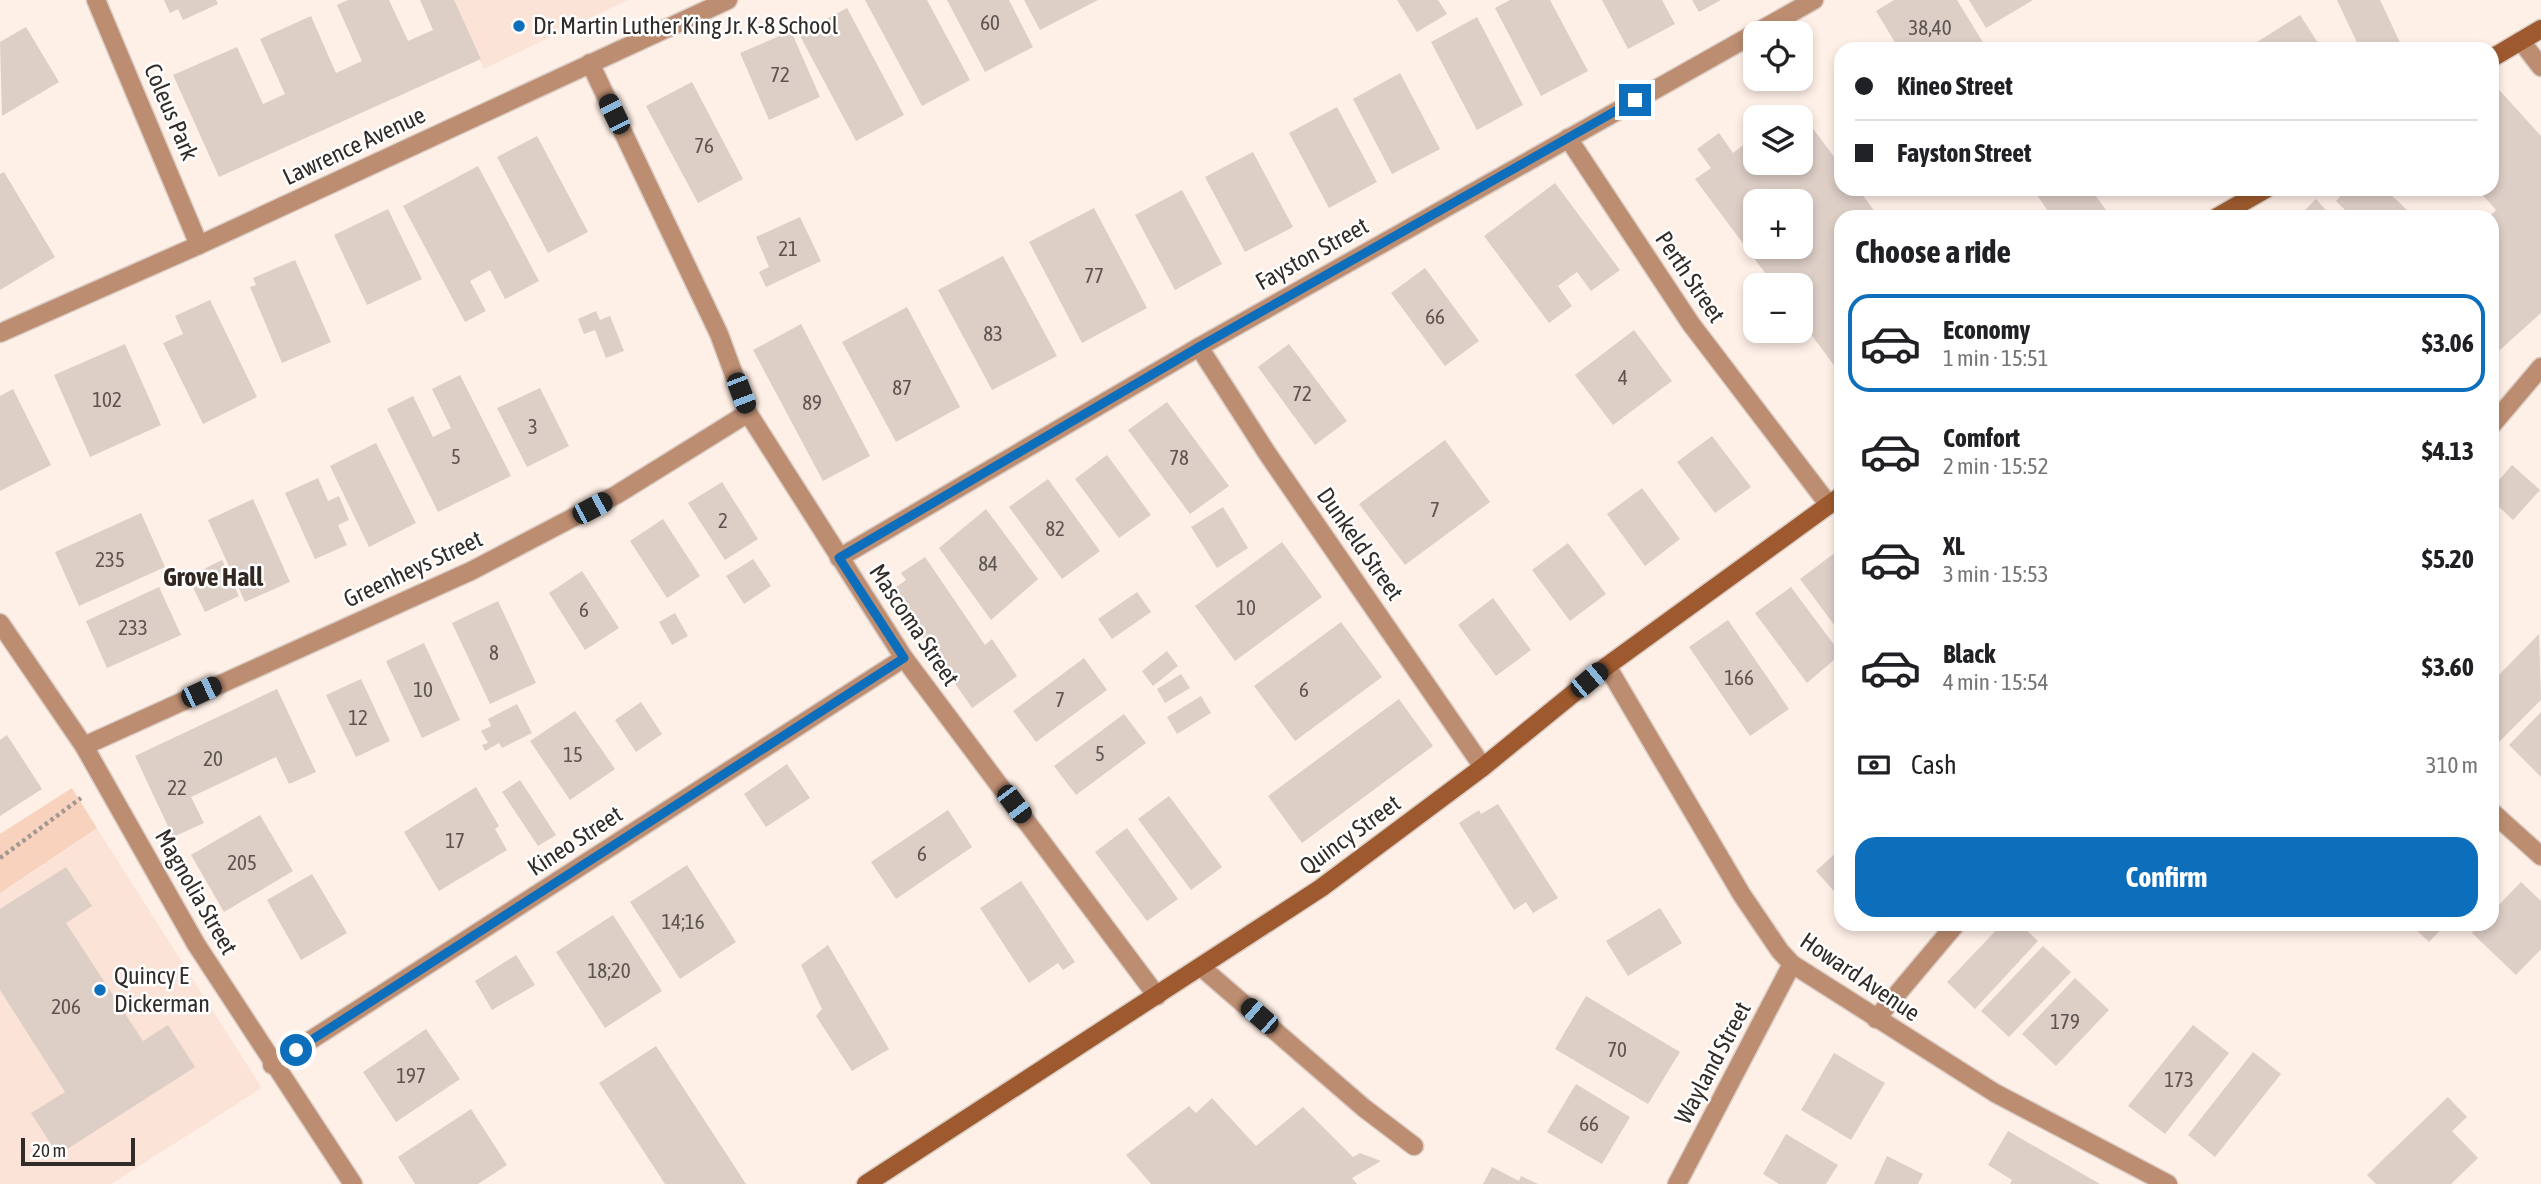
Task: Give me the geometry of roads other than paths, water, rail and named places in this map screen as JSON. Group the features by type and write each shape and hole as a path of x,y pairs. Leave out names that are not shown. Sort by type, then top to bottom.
{"main road":[{"path":"2499,54 2541,29"},
{"path":"2229,210 2254,196"},
{"name":"Quincy Street","path":"866,1184 1321,888 1483,767 1606,666 1834,502"}],"street":[{"name":"Coleus Park","path":"96,0 199,245"},
{"name":"Lawrence Avenue","path":"0,333 199,245 728,0"},
{"name":"Fayston Street","path":"839,558 1199,347 1814,0"},
{"path":"2521,41 2541,67"},
{"name":"Mascoma Street","path":"590,64 719,334 748,413 904,658 1157,996"},
{"name":"Perth Street","path":"1568,138 1691,324 1834,500"},
{"name":"Dunkeld Street","path":"1199,347 1267,453 1483,767"},
{"path":"2499,417 2541,367"},
{"name":"Greenheys Street","path":"84,746 471,571 617,495 748,413"},
{"name":"Magnolia Street","path":"0,623 84,746 196,944 272,1065 353,1184"},
{"name":"Kineo Street","path":"272,1065 904,658"},
{"name":"Howard Avenue","path":"1606,666 1742,895 1792,964 1995,1093 2164,1183"},
{"path":"2499,818 2541,856"},
{"path":"1876,1019 1950,931"},
{"name":"Wayland Street","path":"1676,1184 1792,964"},
{"path":"1201,967 1364,1108 1414,1146"}],"place":[{"name":"Dr. Martin Luther King Jr. K-8 School","path":"519,26"},
{"name":"Quincy E Dickerman","path":"100,990"}],"district":[{"name":"Grove Hall","path":"213,577"}]}
